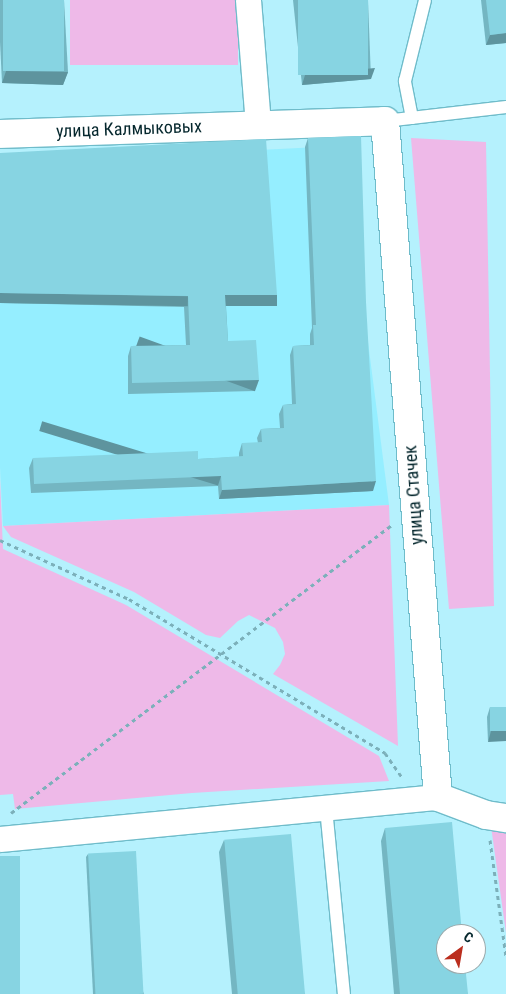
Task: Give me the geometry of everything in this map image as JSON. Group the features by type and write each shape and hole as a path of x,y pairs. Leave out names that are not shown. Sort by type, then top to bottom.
{"street":[{"path":"248,0 258,125"},
{"name":"улица Калмыковых","path":"0,134 398,120"},
{"name":"улица Стачек","path":"398,120 428,799"},
{"path":"0,839 428,799 496,816"}],"lane":[{"path":"425,0 405,81 398,120 506,107"},
{"path":"326,808 344,994"}],"path":[{"path":"10,816 14,809 222,655 415,507"},
{"path":"0,540 129,599 385,753 428,799"},
{"path":"496,816 506,957"}],"shaded area":[{"path":"70,0 238,0 238,65 70,65"},
{"path":"411,138 486,142 494,606 449,609"},
{"path":"358,145 364,311 389,505 3,526 0,467 0,163"},
{"path":"0,479 3,549 126,605 379,756 389,781 192,793 15,809 13,794 0,795"},
{"path":"389,505 398,746 273,674 285,654 283,642 275,628 249,615 238,621 220,638 206,635 134,592 11,537 3,526"},
{"path":"490,819 506,821 506,933"}],"building":[{"path":"3,0 64,0 64,71 3,71"},
{"path":"298,0 368,0 368,75 298,75"},
{"path":"486,0 506,0 506,33 490,35"},
{"path":"361,136 366,302 376,481 222,490 221,476 34,484 33,458 198,451 198,459 243,456 242,443 262,442 261,429 284,428 283,405 296,404 293,346 314,345 313,325 316,325 308,138"},
{"path":"266,139 277,295 225,295 228,341 256,340 259,380 132,383 131,346 190,345 188,296 0,293 0,153"},
{"path":"490,707 506,707 506,731 490,731"},
{"path":"452,822 461,924 436,924 436,974 466,974 468,994 400,994 385,828"},
{"path":"291,834 305,994 238,994 224,840"},
{"path":"136,851 143,994 95,994 88,854"},
{"path":"0,856 20,856 20,994 0,994"}]}
